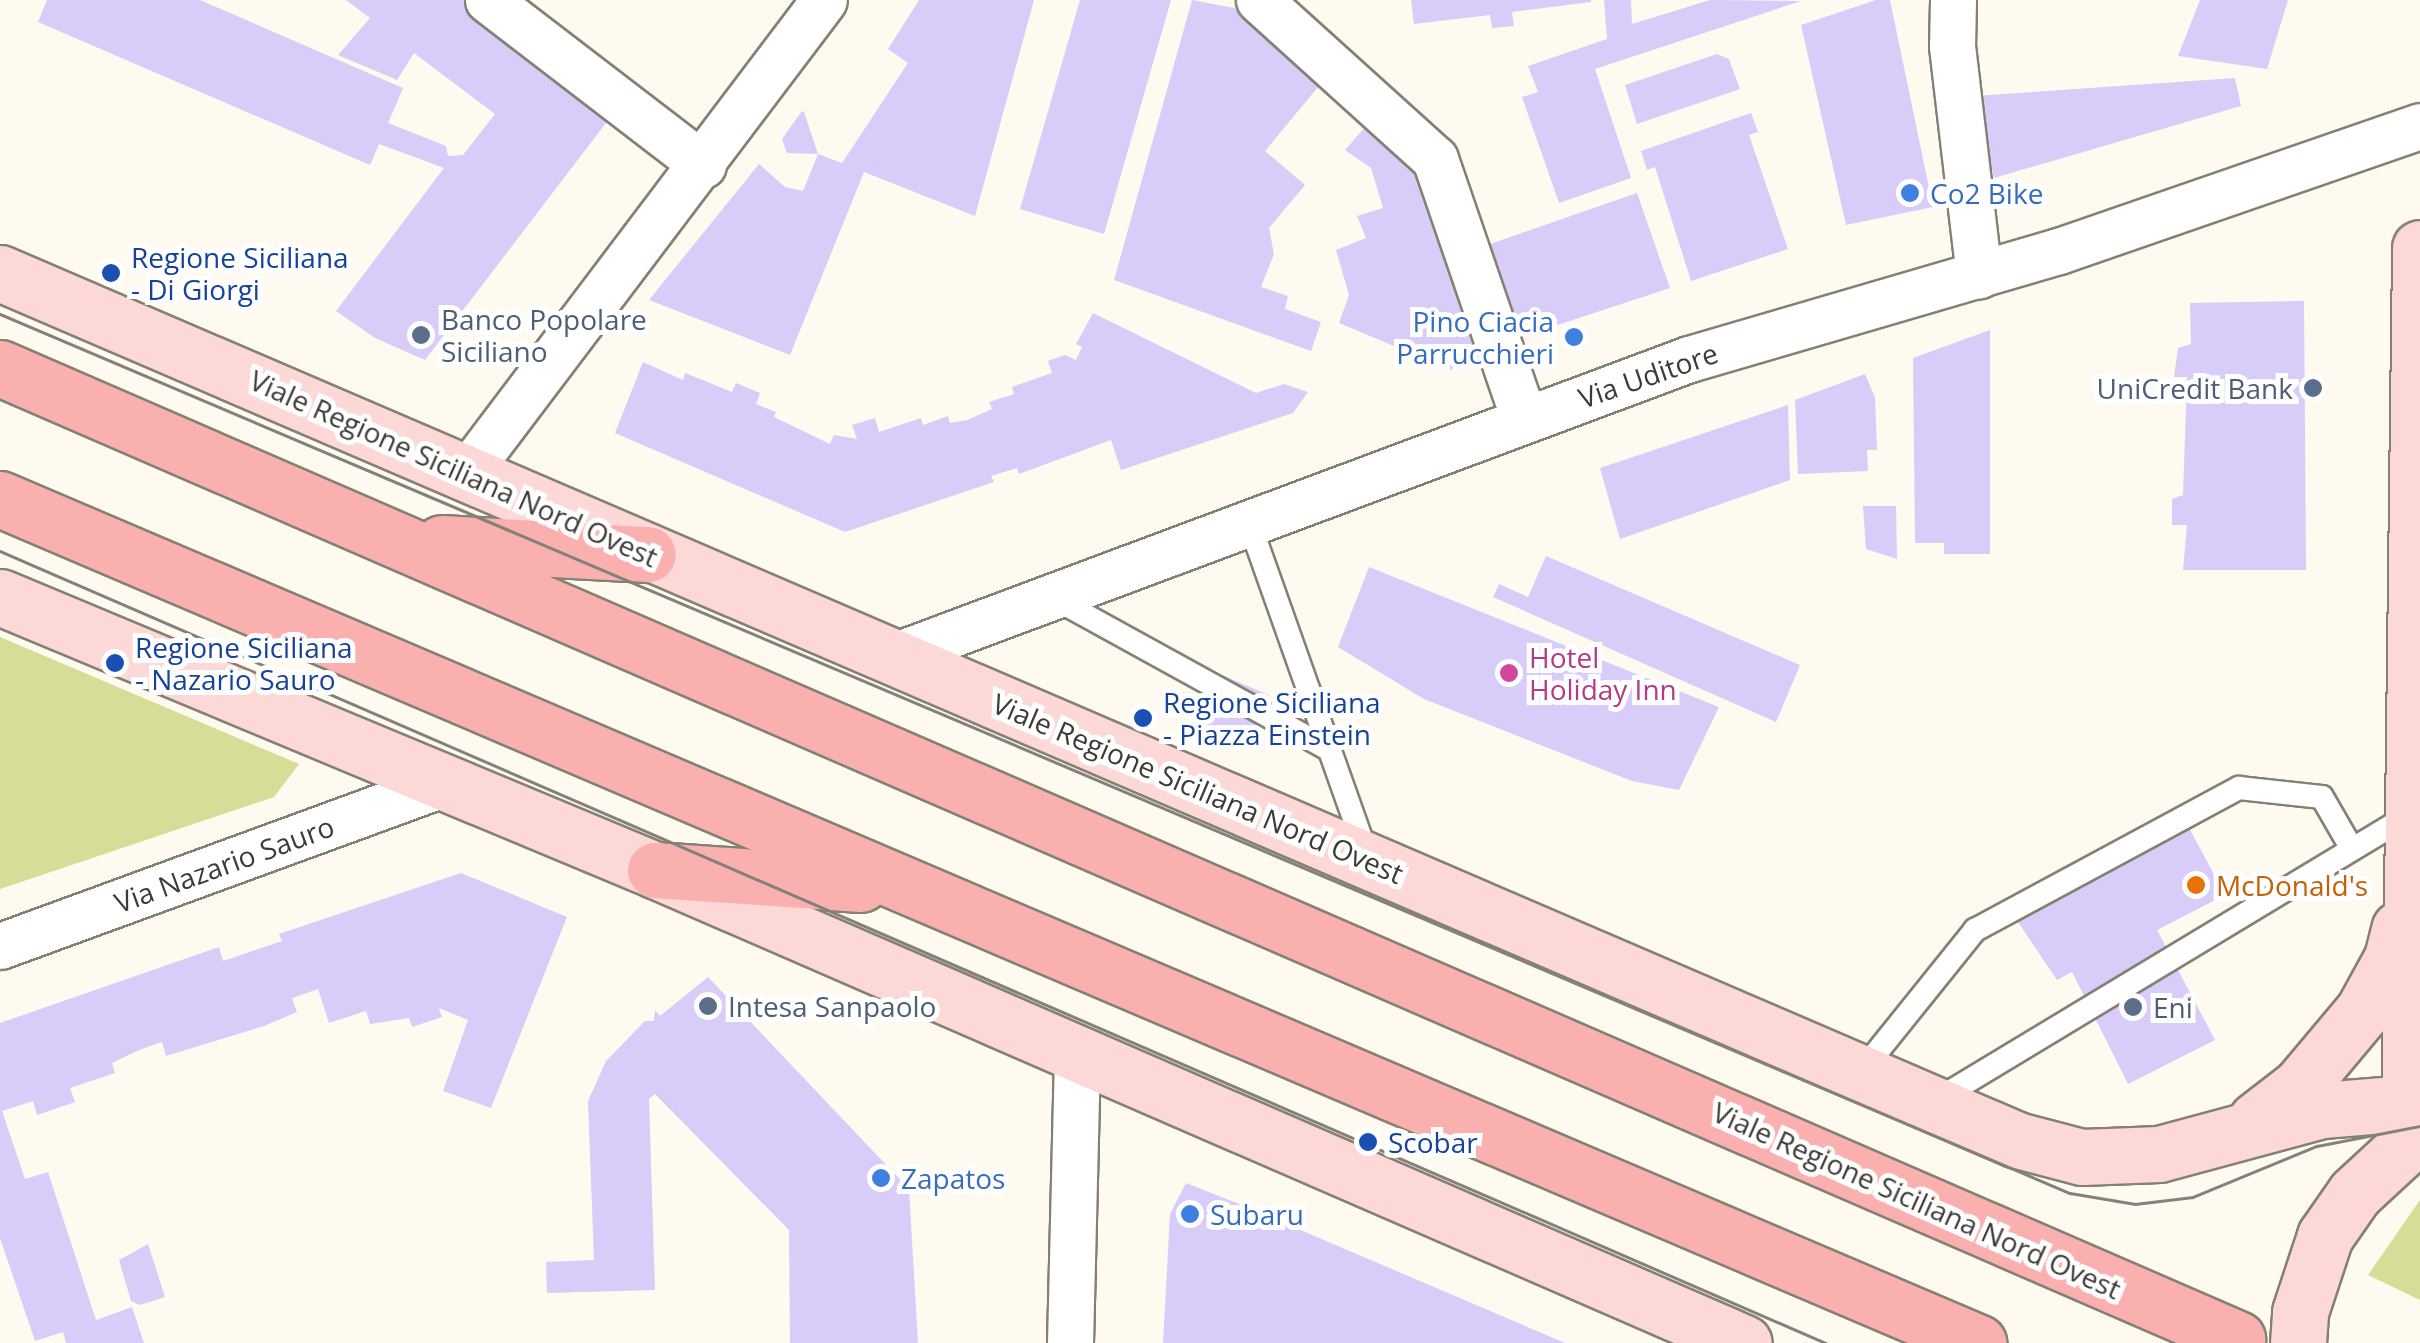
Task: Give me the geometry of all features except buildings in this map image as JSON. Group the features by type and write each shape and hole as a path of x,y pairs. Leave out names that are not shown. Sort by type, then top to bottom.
{"main road":[{"name":"Viale Regione Siciliana Nord Ovest","path":"0,368 408,541 2237,1339"},
{"path":"0,499 1980,1343"},
{"path":"408,541 648,554"},
{"path":"655,870 911,888"}],"street":[{"path":"488,0 703,164"},
{"path":"464,475 824,0"},
{"path":"1259,0 1435,159 1524,419"},
{"path":"1953,0 1952,46 1980,274"},
{"name":"Via Uditore","path":"888,658 1046,594 1689,359 1980,274 2420,126"},
{"path":"2299,1328 2325,1236 2414,1120 2410,882 2420,248"},
{"name":"Viale Regione Siciliana Nord Ovest","path":"0,273 888,658 1368,859 2018,1140 2082,1157 2159,1154 2322,1110 2414,1120"},
{"path":"0,597 655,870 1739,1342"},
{"name":"Via Nazario Sauro","path":"0,946 449,782"},
{"path":"2231,1137 2300,1086 2362,1011 2392,958 2410,882"},
{"path":"1070,1343 1077,1056"}],"lane":[{"path":"1249,522 1368,859"},
{"path":"1046,594 1330,748"},
{"path":"1860,1073 1975,930 2238,788 2322,797 2352,848"},
{"path":"1930,1104 2411,814"}],"green space":[{"path":"0,637 299,764 274,797 0,889"},
{"path":"2420,1200 2420,1300 2368,1275"}],"tram line":[{"path":"0,314 2070,1193 2135,1204 2193,1197 2317,1146 2420,1126"},
{"path":"0,551 1826,1343"}],"place":[{"name":"Co2 Bike","path":"1910,193"},
{"name":"Regione Siciliana - Di Giorgi","path":"111,273"},
{"name":"Banco Popolare Siciliano","path":"421,335"},
{"name":"Pino Ciacia Parrucchieri","path":"1574,337"},
{"name":"UniCredit Bank","path":"2313,388"},
{"name":"Regione Siciliana - Nazario Sauro","path":"115,663"},
{"name":"Hotel Holiday Inn","path":"1509,673"},
{"name":"Regione Siciliana - Piazza Einstein","path":"1143,718"},
{"name":"McDonald's","path":"2196,885"},
{"name":"Intesa Sanpaolo","path":"708,1006"},
{"name":"Eni","path":"2133,1007"},
{"name":"Scobar","path":"1368,1142"},
{"name":"Zapatos","path":"881,1178"},
{"name":"Subaru","path":"1190,1214"}]}
